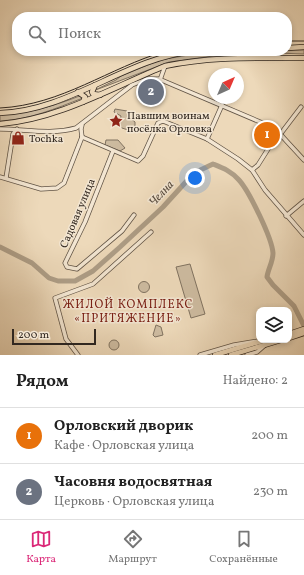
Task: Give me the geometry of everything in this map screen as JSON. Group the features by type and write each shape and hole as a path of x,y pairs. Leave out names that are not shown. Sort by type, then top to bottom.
{"main road":[{"path":"292,48 304,48"},
{"path":"0,113 10,113 48,104 148,63 170,56"},
{"path":"268,58 273,56"},
{"path":"0,124 23,121 50,114 100,95 165,66 224,58 304,58"},
{"path":"95,86 92,92 93,94 100,95"},
{"path":"78,92 85,97 83,102"},
{"path":"292,335 304,329"},
{"path":"292,335 304,333"},
{"path":"215,355 258,343"},
{"path":"231,355 260,343"}],"street":[{"path":"160,79 165,66"},
{"path":"138,77 152,77 160,79 272,127 304,160"},
{"path":"0,129 66,130 83,124 132,85 147,79 160,79"},
{"path":"207,139 222,105"},
{"path":"252,170 301,107"},
{"path":"23,121 23,130"},
{"path":"82,137 138,161 143,156 158,123 163,121 207,139 252,170 265,190 304,235"},
{"path":"0,177 41,189 57,188 62,186 82,137 81,129 83,124"},
{"path":"6,178 13,134 17,129"},
{"name":"Садовая улица","path":"113,150 86,222 78,235 66,262 67,266 74,270 79,268 122,231 134,215"},
{"path":"286,216 304,201"},
{"path":"78,355 66,339 55,298 90,286 151,232"},
{"path":"200,355 245,343 256,342"},
{"path":"247,355 257,352 264,343"}],"shaded area":[{"path":"292,50 304,50 304,54 292,54"},
{"path":"183,56 213,56 169,62 93,91 121,76 160,60"},
{"path":"82,95 83,98 43,113 12,120 0,121 0,115 21,113 42,108"},
{"path":"115,109 127,111 130,118 135,122 135,130 131,131 119,127 121,116 114,112"},
{"path":"106,140 118,140 125,148 120,151 105,145"},
{"path":"190,264 205,314 191,318 176,267"},
{"path":"142,282 146,282 148,283 148,291 142,292 139,289 139,285"},
{"path":"156,325 161,327 163,335 155,337 153,335"},
{"path":"114,340 119,345 114,350 109,345"}],"waterway":[{"name":"Челна","path":"0,247 32,263 49,278 58,281 75,281 93,271 120,247 163,207 194,173 213,164 224,168 233,174 248,194 272,246 273,256 267,277 294,306 304,326"}],"tram line":[{"path":"292,41 304,41"},
{"path":"0,108 44,100 84,85 151,56"}],"place":[{"name":"Часовня водосвятная","path":"151,92"},
{"name":"Павшим воинам посёлка Орловка","path":"116,121"},
{"name":"Орловский дворик","path":"267,135"},
{"name":"Tochka","path":"18,138"}],"district":[{"name":"ЖИЛОЙ КОМПЛЕКС «ПРИТЯЖЕНИЕ»","path":"128,311"}]}
